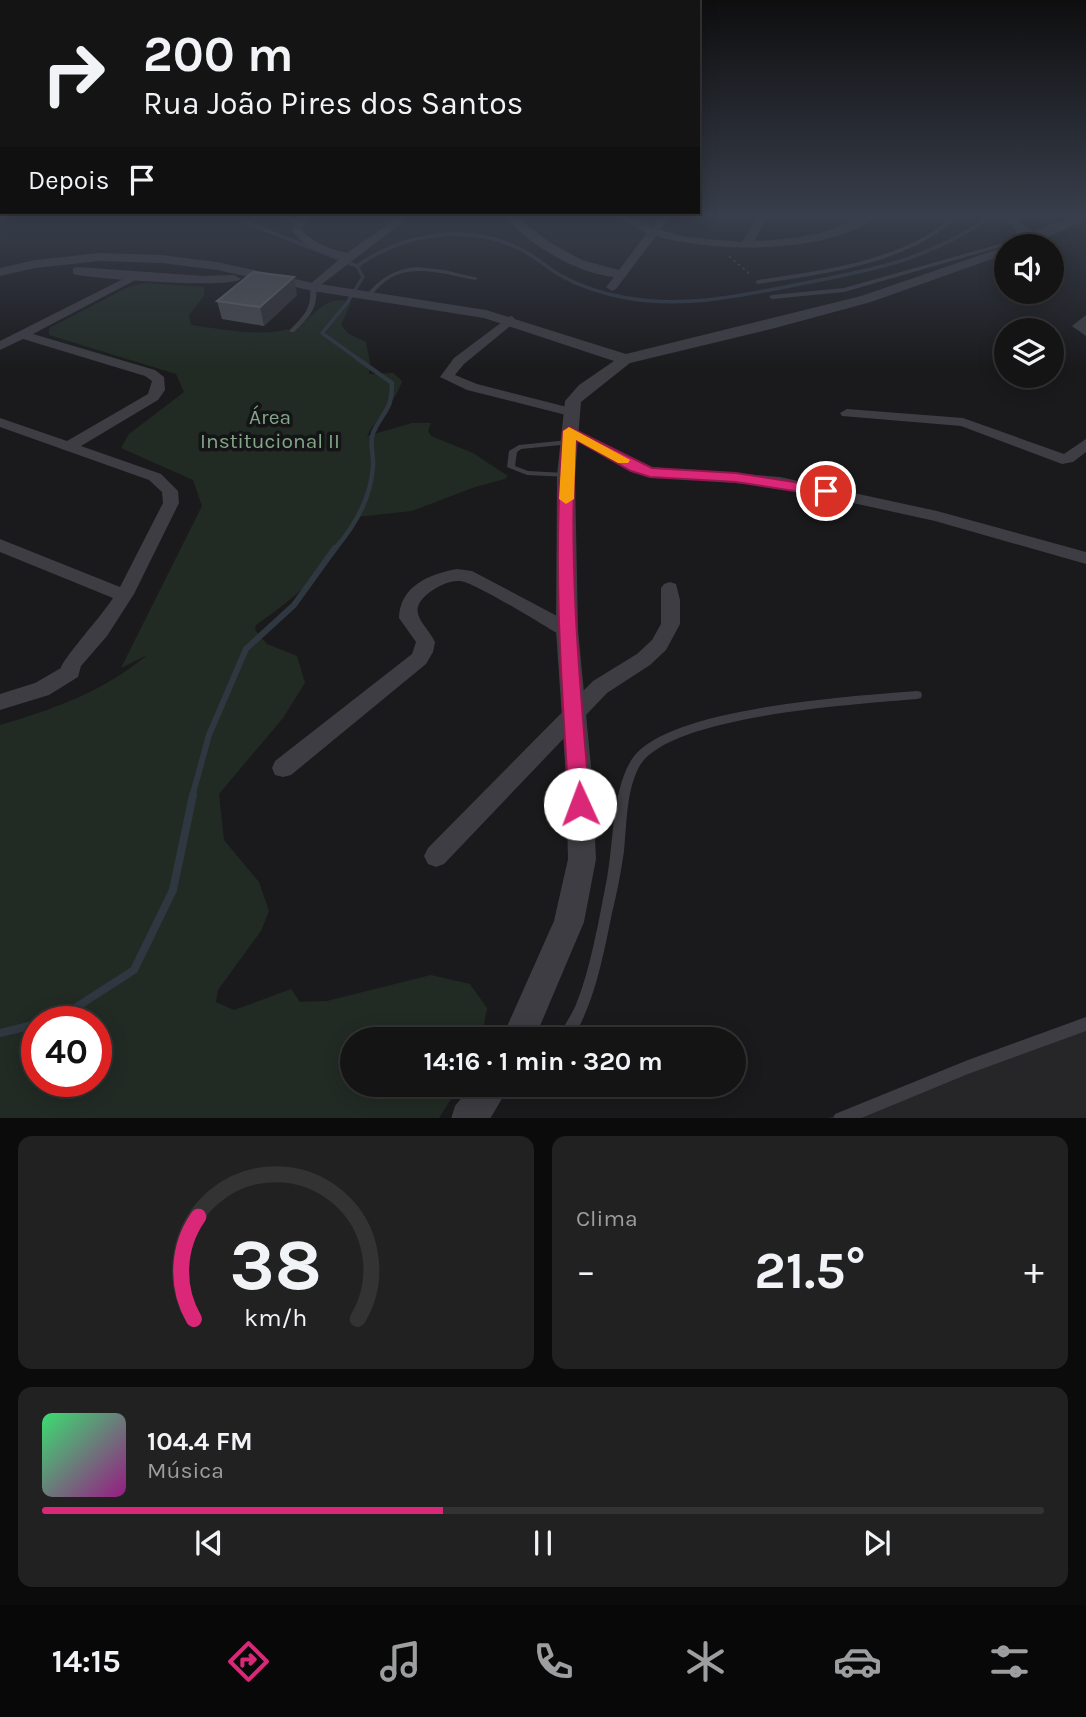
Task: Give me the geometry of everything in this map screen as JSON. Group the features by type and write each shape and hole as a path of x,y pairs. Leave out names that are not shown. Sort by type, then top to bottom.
{"street":[{"path":"0,272 27,267"},
{"path":"218,267 313,287 510,320 625,359"},
{"path":"313,287 336,267"},
{"path":"590,267 605,274 622,274"},
{"path":"612,287 627,267"},
{"path":"523,1027 569,922 582,859 567,630 566,475 573,401 580,391 615,369 625,359 844,305 916,284 961,267"},
{"path":"0,284 32,276 72,271 203,280 260,277"},
{"path":"0,346 139,275"},
{"path":"1086,319 1078,326 1086,332"},
{"path":"510,320 459,361 447,377 569,429 636,468 650,472 736,477 793,485 937,516 1086,558"},
{"path":"20,335 150,373 159,380 159,390 153,397 71,445"},
{"path":"847,413 963,422 1062,459 1068,459 1086,444"},
{"path":"0,422 155,477 170,491 171,503 98,638 71,664 71,673 54,683 0,702"},
{"path":"0,545 122,595"},
{"path":"283,768 419,659 426,650 426,640 411,624 407,613 415,597 441,577 457,573 466,575 567,630"},
{"path":"436,856 501,786 574,716 602,685 634,668 657,649 668,632 672,611 670,588"},
{"path":"468,1118 484,1097"}],"lane":[{"path":"758,282 836,267"},
{"path":"772,297 844,290 928,267"},
{"path":"368,296 386,276 405,269 475,278"},
{"path":"292,331 313,309 313,287"},
{"path":"566,475 527,473 511,467 513,451 519,447 569,429"},
{"path":"572,1027 593,972 616,863 628,783 637,760 655,742 701,724 804,707 918,695"},
{"path":"840,1118 1086,1024"}],"shaded area":[{"path":"1086,1017 1086,1118 828,1118"}],"green space":[{"name":"Área Institucional II","path":"146,283 204,287 204,296 189,315 191,325 240,332 290,329 306,321 332,301 351,302 341,325 349,334 366,342 369,374 393,373 402,381 395,396 367,436 412,423 431,423 428,431 431,436 473,453 508,476 412,511 357,517 338,550 314,578 256,625 255,630 267,644 297,656 305,683 283,718 219,794 224,840 259,882 269,911 261,931 218,990 216,1002 234,1010 291,989 300,1002 327,1001 431,975 470,984 487,1008 483,1027 340,1027 340,1097 452,1097 439,1118 0,1118 0,725 77,698 113,679 147,655 121,668 202,506 193,480 121,448 129,434 184,392 176,374 49,335 49,328 128,287"}],"building":[{"path":"253,272 294,277 260,307 217,301"}],"waterway":[{"path":"358,267 363,277 347,303 322,333 361,361"},
{"path":"549,267 566,278 600,292 627,298 670,302 753,293 877,267"},
{"path":"334,550 355,522 365,501 372,478 372,437 389,405 392,393 392,383 358,359"},
{"path":"192,797 209,735 246,649 294,605 335,548"},
{"path":"78,1006 134,970 173,890 193,795"},
{"path":"0,1033 21,1028"}],"slow traffic":[{"path":"566,499 569,431 623,460"}],"route":[{"path":"580,804 567,630 566,475 569,431 636,468 650,472 736,477 826,491"}]}
